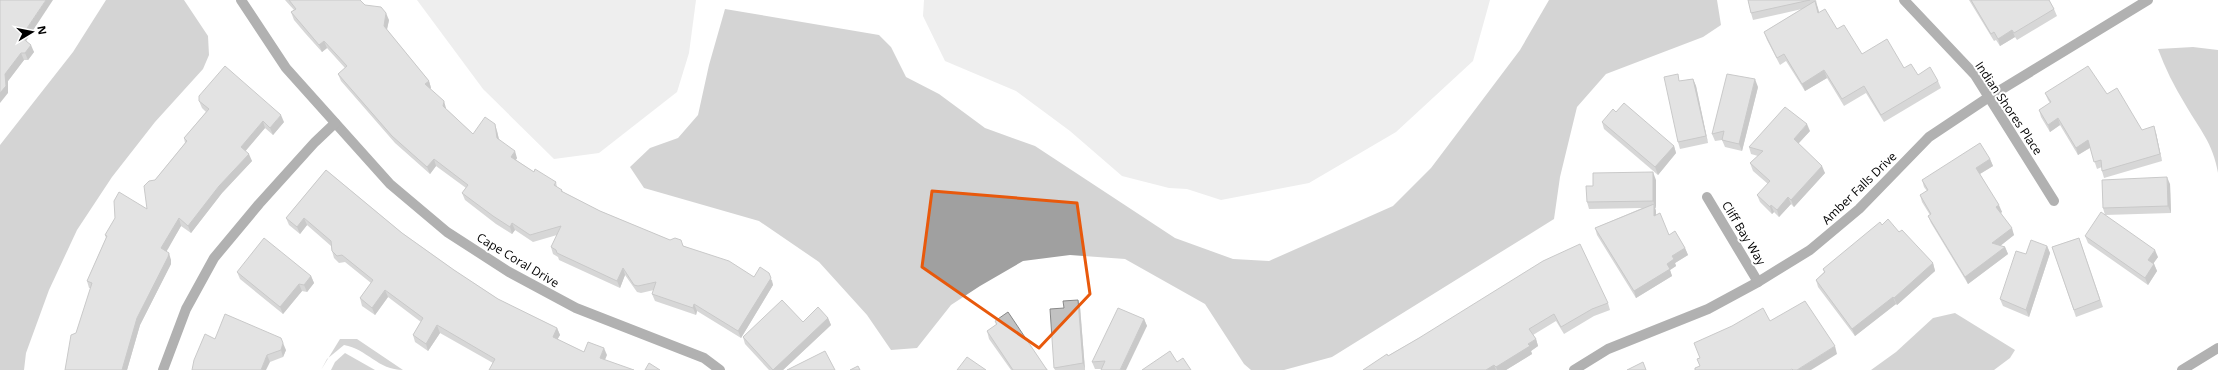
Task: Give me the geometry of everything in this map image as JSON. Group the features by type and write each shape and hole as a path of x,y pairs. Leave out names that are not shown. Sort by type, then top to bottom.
{"street":[{"name":"Cape Coral Drive","path":"241,0 286,68 335,123 390,184 448,232 509,272 576,308 704,358 720,370"},
{"name":"Indian Shores Place","path":"1904,0 1975,75 2054,201"},
{"name":"Amber Falls Drive","path":"1574,370 1608,349 1708,309 1758,282 1810,250 1859,209 1929,137 1989,97 2148,0"},
{"path":"163,370 186,309 214,258 259,204 315,142 335,123"},
{"name":"Cliff Bay Way","path":"1707,197 1758,282"},
{"path":"2182,370 2218,348"}],"highlighted area":[{"path":"932,191 1077,203 1090,294 1039,348 922,267"}],"shaded area":[{"path":"106,0 184,0 208,36 209,55 203,69 155,122 112,177 77,230 49,290 26,353 24,370 0,370 0,145 73,52"},
{"path":"417,0 696,0 689,53 677,92 599,153 554,159 483,89"},
{"path":"924,0 1490,0 1473,61 1396,132 1309,183 1221,200 1187,189 1169,188 1122,176 1070,131 1016,91 945,61 923,16"},
{"path":"1549,0 1717,0 1721,25 1703,37 1606,74 1577,107 1560,177 1554,219 1332,357 1284,370 1251,370 1244,364 1205,304 1125,259 1070,255 1023,261 951,305 917,348 891,350 867,315 819,262 759,221 644,188 630,167 650,148 678,138 698,115 709,65 725,9 879,35 891,47 906,77 939,94 985,128 1035,146 1175,238 1233,259 1269,261 1393,206 1431,168 1520,50"},
{"path":"2193,47 2218,50 2218,173 2213,153 2173,84 2158,49"},
{"path":"1955,313 2015,350 2010,358 1994,370 1871,370 1896,352 1933,318"},
{"path":"340,339 357,339 403,370 386,367 352,347 344,345 328,358"},
{"path":"345,353 375,370 331,370 335,362"}],"building":[{"path":"0,0 46,0 21,37 31,45 25,53 21,53 5,74 6,86 0,93"},
{"path":"289,0 360,0 365,5 381,7 386,13 384,26 429,81 425,84 444,101 443,106 473,134 485,117 495,124 497,138 515,151 511,157 534,172 535,169 556,182 554,185 562,190 561,191 600,211 670,240 675,238 681,240 683,246 729,261 754,277 760,267 769,273 771,278 738,331 694,304 693,308 652,294 656,282 638,286 634,285 623,268 617,281 557,253 556,250 551,247 561,226 530,235 512,223 510,227 493,216 462,193 468,185 434,159 427,167 392,136 338,74 347,66 324,41 319,45 291,12 296,9"},
{"path":"1748,0 1810,0 1751,13"},
{"path":"1971,0 2049,0 2054,9 2014,33 2012,30 1998,39 1994,32 1991,34"},
{"path":"1815,1 1818,13 1825,9 1837,29 1844,25 1862,54 1887,39 1904,68 1911,64 1918,75 1930,67 1938,81 1881,115 1864,86 1842,99 1824,70 1802,84 1784,54 1777,58 1764,32"},
{"path":"225,66 281,115 270,128 263,121 241,147 249,154 219,186 188,226 179,218 161,248 169,253 168,257 137,318 122,370 65,370 71,335 76,333 92,283 87,281 107,236 105,235 115,218 114,201 119,192 147,209 144,186 149,181 155,180 187,141 184,138 209,109 199,101 199,96"},
{"path":"2088,66 2107,94 2117,88 2142,130 2154,126 2160,154 2102,171 2101,160 2094,162 2088,140 2076,148 2058,118 2048,125 2039,110 2051,102 2045,93"},
{"path":"1678,74 1679,81 1693,79 1706,136 1678,142 1664,77"},
{"path":"1727,74 1755,79 1739,144 1722,140 1724,131 1712,134"},
{"path":"1624,103 1674,146 1655,167 1602,122 1613,109 1616,112"},
{"path":"1785,107 1807,124 1794,139 1822,166 1791,200 1788,197 1777,210 1771,205 1770,207 1757,195 1770,181 1750,163 1763,151 1749,147"},
{"path":"1980,143 1990,159 1976,168 1999,205 1996,207 2012,228 1992,243 2005,247 1965,277 1928,216 1931,214 1920,195 1928,190 1922,180"},
{"path":"326,170 402,233 454,270 498,299 557,328 553,337 584,352 588,342 604,348 600,358 634,370 489,370 495,359 437,325 426,344 413,335 423,318 385,290 372,308 360,298 373,280 342,255 337,256 332,251 331,241 304,218 297,227 286,218"},
{"path":"1653,172 1653,201 1587,202 1586,186 1593,186 1593,173"},
{"path":"2167,177 2168,206 2103,208 2102,180"},
{"path":"1654,204 1654,216 1660,213 1669,235 1675,231 1685,248 1672,256 1674,259 1667,264 1670,269 1634,291 1595,228"},
{"path":"2101,212 2155,250 2148,260 2154,264 2145,278 2085,236"},
{"path":"1888,219 1899,232 1902,230 1933,263 1894,298 1893,297 1852,329 1816,280 1825,272 1823,269 1880,222 1882,225"},
{"path":"264,238 311,276 304,285 299,284 280,307 237,272"},
{"path":"2079,238 2100,300 2074,310 2052,247"},
{"path":"2031,240 2047,246 2026,310 2000,299 2016,251 2026,254"},
{"path":"1580,244 1608,303 1592,309 1561,327 1554,314 1529,329 1536,339 1528,344 1530,346 1496,367 1494,365 1486,370 1363,370 1387,354 1388,356 1419,338 1543,261"},
{"path":"782,300 803,322 818,307 828,318 773,370 743,337"},
{"path":"1078,300 1083,363 1054,368 1050,309 1064,308 1063,301"},
{"path":"1805,301 1835,346 1797,370 1695,370 1695,368 1700,366 1697,359 1700,358 1694,343 1732,326 1763,308 1770,321"},
{"path":"1118,308 1144,319 1120,370 1101,370 1105,361 1092,362"},
{"path":"1008,312 1047,370 1013,370 987,331 997,324 995,321"},
{"path":"225,314 281,338 283,343 281,350 267,355 261,370 192,370 194,360 205,334 215,339"},
{"path":"825,351 835,370 787,370"},
{"path":"1170,351 1177,362 1183,358 1191,370 1142,370"},
{"path":"967,357 986,370 957,370"},
{"path":"1643,362 1646,370 1627,370"},
{"path":"649,363 660,370 645,370"},
{"path":"858,366 860,370 850,370"}]}
